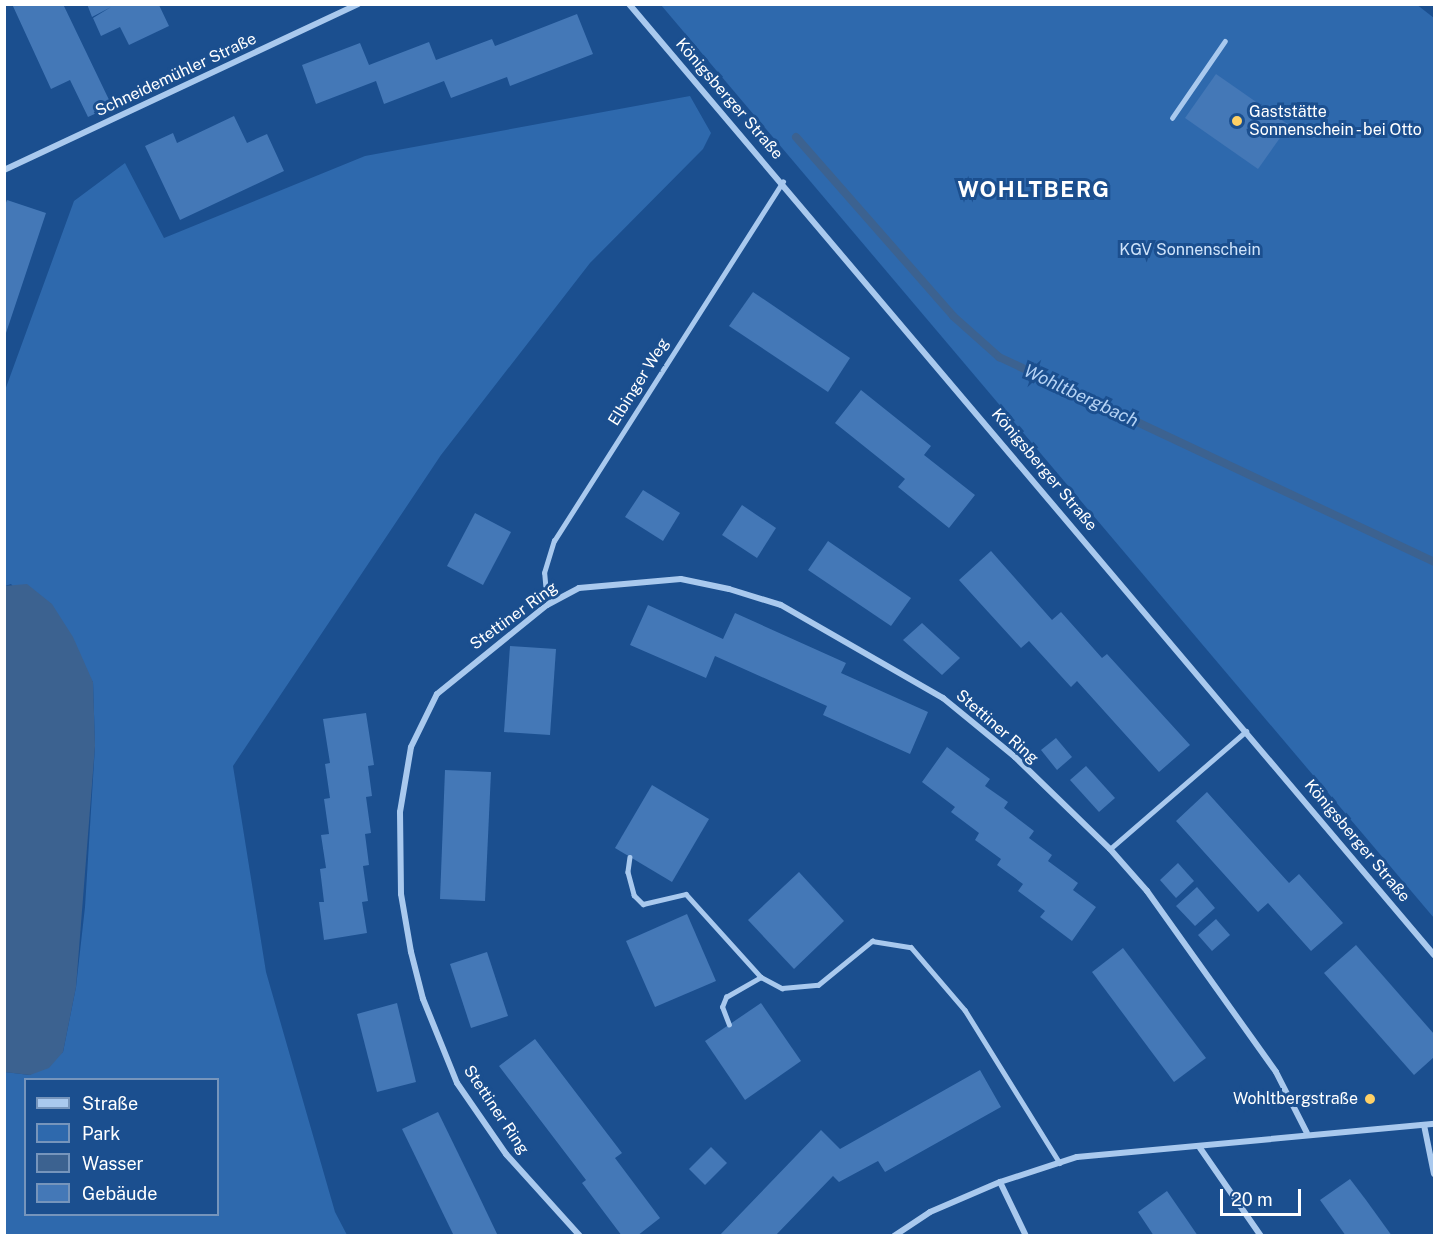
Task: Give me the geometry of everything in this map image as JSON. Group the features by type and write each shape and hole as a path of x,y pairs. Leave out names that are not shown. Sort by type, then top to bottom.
{"street":[{"name":"Schneidemühler Straße","path":"4,170 358,4"},
{"name":"Königsberger Straße","path":"629,4 783,182 1434,955"},
{"name":"Stettiner Ring","path":"580,1236 506,1154 457,1083 423,999 401,894 400,812 411,747 425,713 437,694 472,663 547,605 579,588 681,579 781,605 943,698 1015,758 1110,849 1166,917 1276,1072 1307,1133"},
{"path":"894,1236 930,1212 1000,1182 1077,1157 1200,1148 1307,1133 1434,1124"},
{"path":"1424,1125 1434,1174"},
{"path":"1200,1148 1261,1236"},
{"path":"1000,1182 1026,1236"}],"lane":[{"path":"1172,118 1226,41"},
{"name":"Elbinger Weg","path":"547,605 544,573 554,541 783,182"},
{"path":"1110,849 1247,731"},
{"path":"630,857 631,883 643,904 686,894 761,977 782,988 818,985 872,941 910,947 965,1010 1060,1163"},
{"path":"729,1025 722,1007 726,998 761,977"}],"green space":[{"name":"KGV Sonnenschein","path":"1416,4 1434,18 1434,918 661,5"},
{"path":"690,96 711,133 703,149 590,263 441,455 233,766 266,972 335,1212 347,1235 5,1235 5,1072 30,1075 63,1052 76,987 85,907 95,746 93,682 11,584 5,586 4,393 74,201 125,163 164,238 365,156"}],"water":[{"path":"27,584 52,604 73,637 93,682 95,746 76,987 63,1052 49,1068 30,1075 4,1072 4,586"}],"building":[{"path":"12,4 63,4 112,106 88,117 70,80 51,89"},
{"path":"87,4 159,5 169,26 129,45 120,27 101,36 93,18 111,7 92,17"},
{"path":"577,14 593,54 510,86 507,77 451,98 444,81 384,104 376,81 316,104 302,65 360,43 369,65 429,42 436,60 492,39 495,46"},
{"name":"Gaststätte Sonnenschein - bei Otto","path":"1216,74 1289,125 1258,169 1185,118"},
{"path":"234,116 247,143 267,134 284,171 180,220 145,146 173,133 177,143"},
{"path":"7,200 46,213 5,336 4,208"},
{"path":"753,292 850,358 828,392 729,326"},
{"path":"861,390 931,446 924,455 975,495 949,528 898,487 905,479 835,423"},
{"path":"643,490 680,513 663,541 625,517"},
{"path":"742,505 776,528 757,558 722,535"},
{"path":"475,513 511,532 483,585 447,566"},
{"path":"828,541 911,598 891,626 808,570"},
{"path":"991,551 1052,620 1061,612 1102,658 1107,654 1190,745 1159,772 1077,681 1071,687 1029,641 1021,648 959,580"},
{"path":"648,605 723,639 735,613 846,663 841,673 928,712 910,754 823,715 827,706 715,656 706,678 630,645"},
{"path":"922,623 960,658 942,675 903,640"},
{"path":"510,646 556,649 550,735 504,732"},
{"path":"366,713 374,765 368,766 372,796 366,797 371,833 365,834 369,865 363,866 368,901 362,902 367,933 324,940 319,902 324,902 320,869 326,868 321,835 329,834 324,799 330,798 325,764 330,763 323,719"},
{"path":"1056,738 1072,757 1057,770 1041,750"},
{"path":"947,747 990,779 985,786 1008,802 1004,808 1034,831 1029,838 1052,855 1048,861 1078,883 1073,890 1096,907 1072,941 1040,917 1045,911 1018,891 1023,884 997,865 1001,859 975,840 979,833 951,812 955,807 922,782"},
{"path":"1086,766 1115,798 1099,812 1070,780"},
{"path":"445,770 491,772 485,901 440,899"},
{"path":"652,785 709,819 672,882 615,848"},
{"path":"1207,792 1289,883 1299,874 1343,923 1311,951 1268,903 1258,912 1176,821"},
{"path":"1178,863 1194,881 1176,898 1160,880"},
{"path":"799,872 844,921 794,969 748,920"},
{"path":"1197,887 1215,908 1195,926 1176,906"},
{"path":"687,914 716,981 655,1007 626,941"},
{"path":"1216,919 1230,935 1212,951 1198,935"},
{"path":"1356,945 1434,1034 1434,1057 1414,1075 1324,973"},
{"path":"1123,948 1206,1058 1174,1082 1092,972"},
{"path":"487,952 508,1016 471,1028 450,964"},
{"path":"397,1003 416,1082 377,1092 357,1014"},
{"path":"761,1003 801,1061 745,1100 705,1041"},
{"path":"535,1039 622,1153 615,1158 660,1218 637,1236 622,1236 582,1183 586,1180 499,1066"},
{"path":"980,1070 1001,1107 885,1172 878,1161 839,1182 833,1176 775,1236 719,1236 821,1130 840,1149"},
{"path":"438,1112 498,1236 454,1236 402,1129"},
{"path":"711,1147 727,1163 705,1185 689,1169"},
{"path":"1350,1179 1392,1236 1346,1236 1320,1200"},
{"path":"1167,1191 1198,1236 1154,1236 1138,1212"}],"waterway":[{"name":"Wohltbergbach","path":"796,137 953,316 999,357 1434,562"}],"place":[{"name":"Gaststätte Sonnenschein - bei Otto","path":"1237,121"},
{"name":"Wohltbergstraße","path":"1370,1099"}],"district":[{"name":"WOHLTBERG","path":"1034,190"}]}
